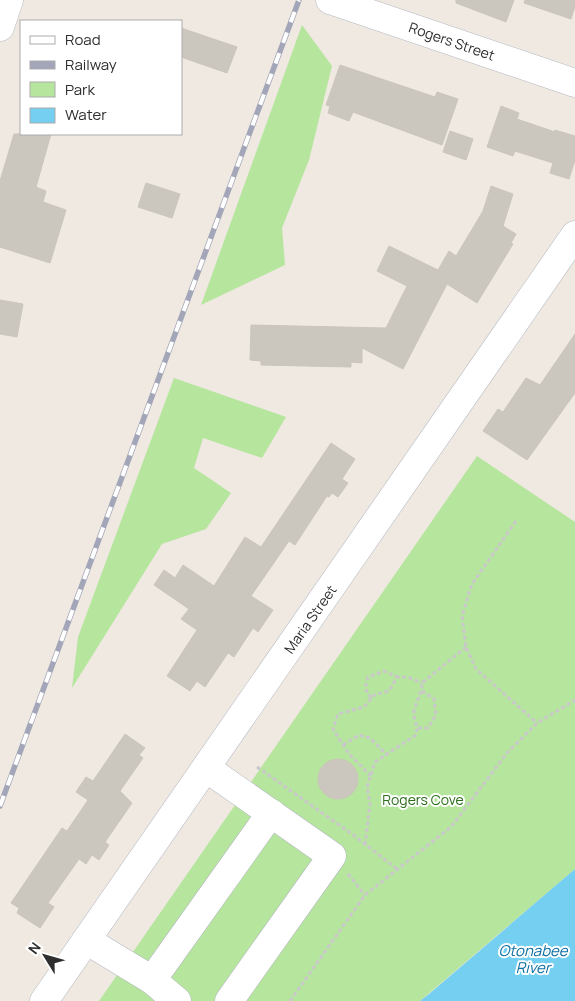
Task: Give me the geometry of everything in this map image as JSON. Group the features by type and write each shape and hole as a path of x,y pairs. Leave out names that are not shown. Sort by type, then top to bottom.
{"street":[{"path":"0,27 9,0"},
{"name":"Rogers Street","path":"330,0 575,83"},
{"name":"Maria Street","path":"44,1001 575,235"},
{"path":"206,768 332,856 229,1001"},
{"path":"152,980 271,813"},
{"path":"86,940 152,980 177,1001"}],"path":[{"path":"516,521 472,584 462,616 466,647 476,669 537,723"},
{"path":"422,683 466,647"},
{"path":"371,699 365,688 368,677 384,671 397,677 408,677 422,683"},
{"path":"371,776 343,745 334,729 338,714 364,707 374,695 389,691 397,677"},
{"path":"365,845 370,804 367,787 376,762 416,736 418,728 414,713 422,691 422,683"},
{"path":"418,728 428,728 436,715 434,699 422,691"},
{"path":"290,1001 365,895 451,827 508,753 537,723 575,700"},
{"path":"343,745 359,735 370,738 387,755"},
{"path":"257,767 397,869"}],"green space":[{"path":"302,25 332,66 309,160 282,228 285,265 201,305"},
{"path":"174,378 286,417 262,458 203,438 194,468 231,493 206,529 162,544 72,688 78,637"},
{"name":"Rogers Cove","path":"477,456 575,522 575,869 420,1001 99,1001"}],"water":[{"name":"Otonabee River","path":"575,869 575,1001 420,1001 429,994"}],"building":[{"path":"456,0 514,0 506,22 456,3"},
{"path":"525,0 575,0 575,6 571,19 524,3"},
{"path":"182,28 237,47 227,73 182,57"},
{"path":"340,65 435,97 437,92 458,99 442,145 353,112 349,121 328,113 330,106 326,105"},
{"path":"501,106 519,113 517,119 555,132 555,130 575,136 575,160 569,179 550,173 553,163 515,151 513,156 487,147"},
{"path":"450,131 473,139 466,160 443,152"},
{"path":"14,134 51,135 36,187 46,191 43,202 66,210 50,263 0,247 0,181"},
{"path":"146,183 180,194 172,218 138,207"},
{"path":"491,186 513,194 503,226 516,234 511,243 513,244 477,303 447,284 403,369 362,348 362,363 351,362 351,367 261,365 261,361 250,360 251,325 386,328 407,286 377,271 389,246 438,270 449,251 456,256 483,211"},
{"path":"0,300 23,304 17,337 0,334"},
{"path":"575,334 575,393 527,460 483,431 498,409 503,412 526,378 540,385"},
{"path":"331,443 355,459 342,479 348,483 338,497 332,493 329,497 327,496 295,545 289,541 251,596 273,610 258,632 253,628 234,657 228,653 205,687 197,681 190,691 167,676 197,630 181,619 189,609 154,585 164,570 175,578 183,565 214,586 245,537 261,547"},
{"path":"125,734 145,748 139,755 143,758 120,791 132,803 105,842 109,845 99,860 92,855 86,864 79,859 48,903 54,907 40,928 17,913 19,908 11,903 62,828 67,831 88,800 76,792 86,777 93,781"},
{"path":"342,759 349,762 355,768 358,779 357,787 349,796 342,799 334,799 327,796 319,787 318,775 321,768 330,760"}],"railway":[{"path":"0,806 299,0"}]}
